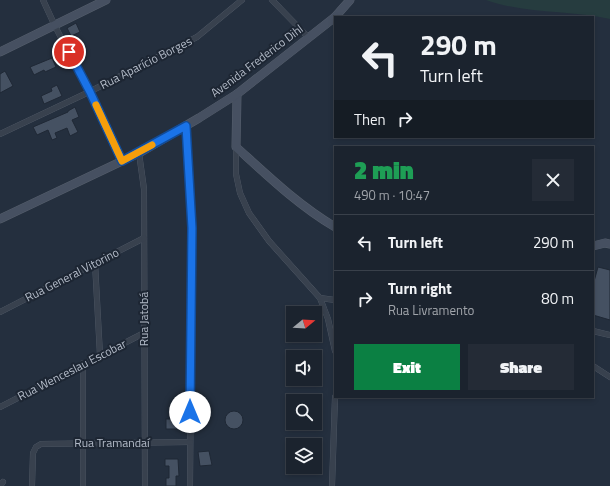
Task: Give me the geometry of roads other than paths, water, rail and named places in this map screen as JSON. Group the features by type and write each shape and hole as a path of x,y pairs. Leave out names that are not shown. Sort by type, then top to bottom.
{"main road":[{"path":"0,52 106,0"},
{"name":"Avenida Frederico Dihl","path":"336,16 350,0"},
{"name":"Avenida Frederico Dihl","path":"0,219 122,161 186,126 237,94 334,18"},
{"path":"237,94 236,147 280,188 318,217 334,226"},
{"path":"594,246 608,242"}],"street":[{"path":"43,0 90,92 122,161"},
{"name":"Rua Aparício Borges","path":"0,134 90,92 197,37 242,0"},
{"path":"272,0 308,37"},
{"path":"186,126 192,228 190,486"},
{"path":"236,147 236,174 240,193 249,213 269,242 320,298 328,319 334,346"},
{"name":"Rua Jatobá","path":"139,152 144,189 145,486"},
{"name":"Rua General Vitorino","path":"0,312 144,238"},
{"path":"95,263 100,355"},
{"path":"320,298 334,300"},
{"path":"594,332 610,335"},
{"name":"Rua Wenceslau Escobar","path":"0,407 144,333"},
{"path":"83,364 83,486"},
{"path":"594,367 610,377"},
{"path":"332,486 335,398"},
{"name":"Rua Tramandaí","path":"32,486 33,453 36,447 41,444 190,442"}]}
